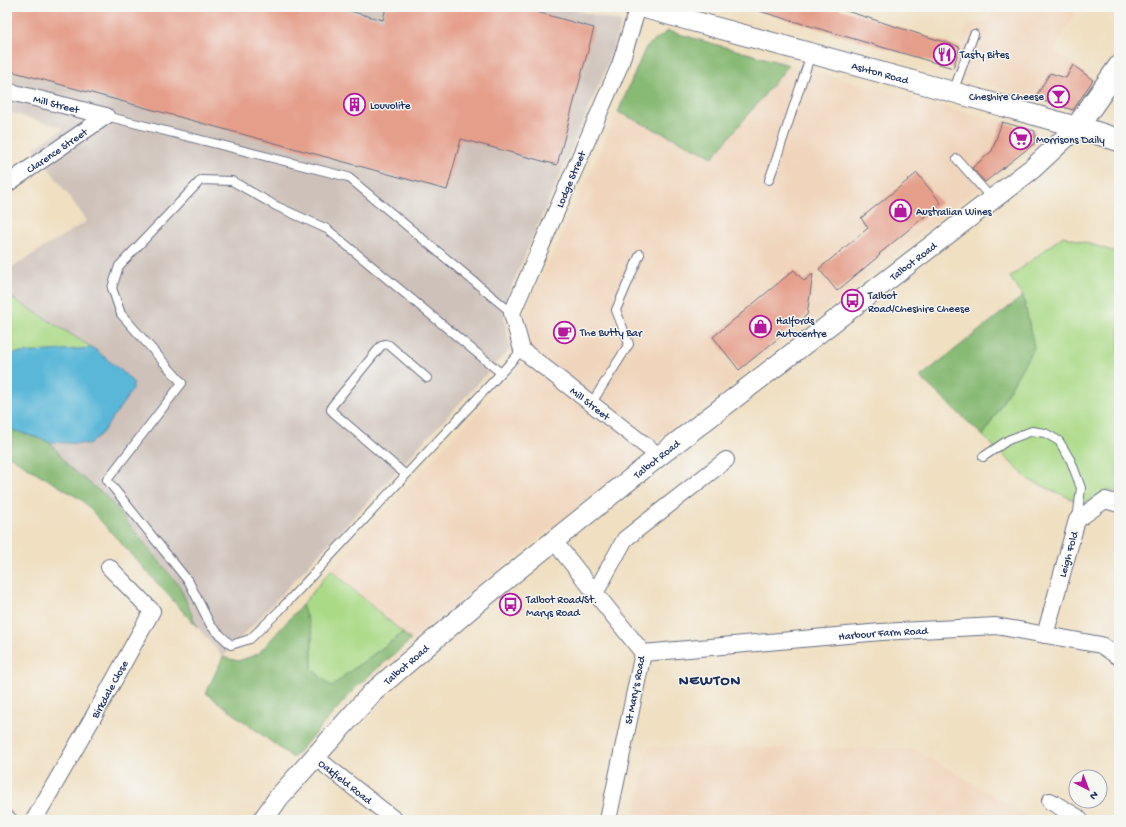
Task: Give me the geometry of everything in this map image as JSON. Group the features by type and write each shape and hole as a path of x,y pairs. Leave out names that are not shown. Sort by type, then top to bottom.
{"main road":[{"path":"1077,127 1119,67"},
{"name":"Ashton Road","path":"1077,127 1119,140"}],"street":[{"name":"Lodge Street","path":"512,313 620,65 638,7"},
{"name":"Ashton Road","path":"641,7 1077,127"},
{"name":"Mill Street","path":"7,91 106,116"},
{"name":"Clarence Street","path":"7,184 106,116"},
{"name":"Talbot Road","path":"263,820 279,797 372,693 484,597 659,456 1033,168 1077,127"},
{"path":"512,313 522,350"},
{"name":"Mill Street","path":"522,350 659,456"},
{"path":"595,593 625,539 726,460"},
{"name":"Leigh Fold","path":"1045,635 1077,520 1105,500 1119,504"},
{"name":"St Mary's Road","path":"554,541 643,653 608,820"},
{"name":"Birkdale Close","path":"34,820 152,611 109,567"},
{"name":"Harbour Farm Road","path":"643,653 880,632 996,626 1101,646 1119,657"},
{"name":"Oakfield Road","path":"315,757 395,820"},
{"path":"1050,801 1080,820"}],"lane":[{"path":"953,92 974,34"},
{"path":"769,180 811,53"},
{"path":"106,116 348,177 512,313"},
{"path":"957,159 992,200"},
{"path":"501,373 327,229 276,206 232,180 201,180 119,266 112,288 121,314 182,383 107,480 189,582 211,626 231,645 250,639 279,611 501,373 522,350"},
{"path":"591,404 630,344 616,310 640,254"},
{"path":"406,475 331,410 332,406 381,346 385,344 389,345 427,378"},
{"path":"983,457 1008,440 1032,431 1045,433 1059,442 1071,461 1081,488 1077,520"}],"shaded area":[{"path":"7,7 562,7 622,22 606,68 509,292 504,318 510,349 223,657 197,627 180,587 106,496 69,467 50,442 89,444 102,433 133,389 124,373 93,348 7,295 7,270 87,221 34,148 64,128 7,112"},
{"path":"993,7 1065,7 1075,13 1054,51 1093,80 1073,110 952,73 967,24 988,22"},
{"path":"789,65 1035,131 1034,143 411,640 331,570 534,350 523,317 618,112 713,157"},
{"path":"648,747 914,749 1035,820 634,820"}],"green space":[{"path":"668,31 789,65 713,157 618,112 646,47"},
{"path":"1063,236 1119,253 1119,493 1108,490 1083,504 1029,480 983,436 1034,347 1023,296 1010,277"},
{"path":"7,295 93,348 7,354"},
{"path":"1023,296 1034,347 983,436 920,377"},
{"path":"7,428 50,442 69,467 106,496 180,587 197,627 82,500 7,455"},
{"path":"331,570 403,633 345,675 332,687 312,669 312,633 302,605"},
{"path":"302,605 312,633 312,669 332,687 345,675 403,633 411,640 358,685 293,758 206,693 223,657 238,661 258,654"}],"water":[{"path":"93,348 133,382 133,389 102,433 89,444 50,442 7,428 7,354"}],"building":[{"name":"Louvolite","path":"7,7 335,7 383,20 386,7 519,7 594,28 557,165 461,139 447,190 7,70"},
{"path":"759,7 834,7 960,47 953,68 759,11"},
{"path":"1073,65 1093,80 1073,110 1035,98 1050,73 1066,78"},
{"path":"1002,122 1035,131 1035,143 985,182 972,168 992,151"},
{"name":"Australian Wines","path":"917,173 941,203 837,291 819,269 868,228 861,218"},
{"name":"Halfords Autocentre","path":"794,270 804,281 813,274 807,315 739,370 713,337"}],"place":[{"name":"Tasty Bites","path":"944,54"},
{"name":"Cheshire Cheese","path":"1059,96"},
{"name":"Louvolite","path":"354,105"},
{"name":"Morrisons Daily","path":"1021,139"},
{"name":"Australian Wines","path":"901,211"},
{"name":"Talbot Road/Cheshire Cheese","path":"853,301"},
{"name":"Halfords Autocentre","path":"760,326"},
{"name":"The Butty Bar","path":"564,332"},
{"name":"Talbot Road/St. Marys Road","path":"511,605"}],"district":[{"name":"NEWTON","path":"710,679"}]}
